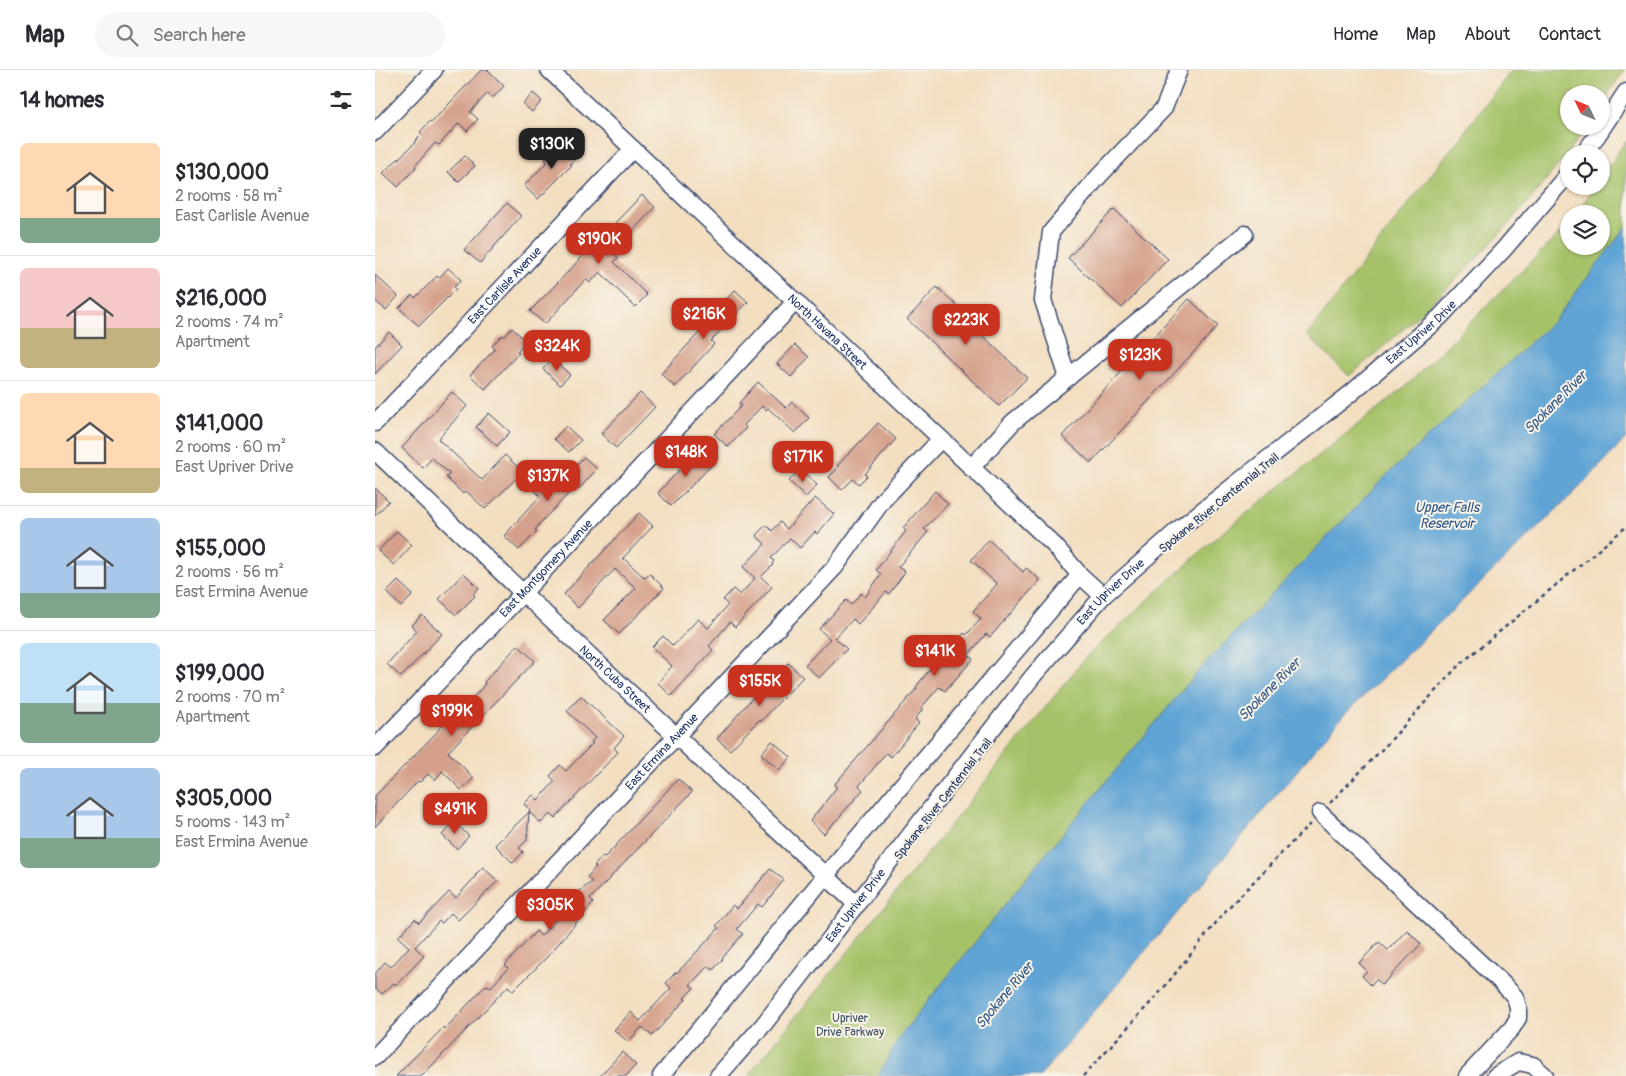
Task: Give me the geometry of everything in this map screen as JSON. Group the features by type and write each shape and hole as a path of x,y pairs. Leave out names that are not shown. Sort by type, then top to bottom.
{"street":[{"path":"375,132 434,70"},
{"name":"North Havana Street","path":"549,70 1054,545 1080,575 1103,596"},
{"path":"1068,378 1043,300 1051,232 1099,176 1164,108 1179,70"},
{"path":"1590,145 1626,92"},
{"name":"East Carlisle Avenue","path":"375,423 633,149"},
{"name":"East Upriver Drive","path":"718,1076 764,1024 1033,676 1103,596 1180,528 1350,394 1440,317 1504,249 1560,184"},
{"path":"971,468 1013,422 1245,234"},
{"name":"East Montgomery Avenue","path":"375,748 796,301"},
{"name":"East Ermina Avenue","path":"375,1057 835,567 883,500 941,439"},
{"name":"North Cuba Street","path":"375,452 857,905"},
{"path":"661,1076 825,876 1080,575"},
{"path":"1320,813 1515,997 1518,1006 1518,1018 1512,1028 1467,1076"},
{"path":"1495,1076 1518,1062 1533,1064 1545,1076"}],"path":[{"path":"1083,1076 1162,990 1227,909 1391,740 1457,666 1626,527"}],"green space":[{"path":"1512,70 1624,70 1610,91 1610,85 1560,85 1560,135 1580,135 1573,145 1560,145 1560,162 1534,195 1476,259 1414,319 1349,376 1307,335"},
{"name":"Upriver Drive Parkway","path":"1626,141 1626,227 1610,248 1610,205 1582,205 1589,195 1610,195 1610,164"},
{"name":"Upriver Drive Parkway","path":"1560,233 1560,255 1605,255 1555,320 1388,474 1202,667 1050,849 900,1036 878,1076 748,1076 1086,657 1211,542 1407,385"}],"water":[{"name":"Upper Falls Reservoir","path":"1626,227 1626,438 1585,482 1343,716 1040,1076 878,1076 900,1036 1050,849 1202,667 1388,474 1555,320 1605,255 1610,255 1610,248"}],"building":[{"path":"481,70 488,70 504,86 493,98 488,93 470,112 478,119 467,131 459,123 439,145 435,143 398,187 383,173 415,143 422,134 420,132 430,121 432,122"},
{"path":"533,93 542,101 532,112 523,104"},
{"path":"565,142 579,154 570,164 572,165 538,199 524,186 547,162 545,159 553,150 555,152"},
{"path":"465,156 475,166 458,182 448,172"},
{"path":"642,195 655,207 613,252 618,258 614,262 647,295 635,307 600,272 590,283 586,279 545,324 530,311"},
{"path":"507,203 521,216 480,263 464,250"},
{"path":"1114,209 1168,259 1122,308 1068,258"},
{"path":"448,268 461,280 454,287 456,289 419,326 399,308 412,295 415,298"},
{"path":"375,275 398,296 386,310 375,301"},
{"path":"937,287 976,324 974,327 1027,378 999,406 907,319"},
{"path":"735,290 748,302 711,341 714,344 675,387 661,374 721,309 719,307"},
{"path":"1189,299 1218,326 1091,463 1062,436"},
{"path":"512,328 526,341 517,351 519,353 485,389 470,375 495,349 492,346"},
{"path":"389,332 402,345 375,374 375,347"},
{"path":"795,345 809,357 791,377 777,364"},
{"path":"553,359 570,375 560,385 543,369"},
{"path":"758,382 786,408 792,402 809,418 795,433 768,408 766,410 762,406 744,425 746,428 728,447 714,434 742,405 739,403"},
{"path":"452,392 467,406 438,439 482,480 505,455 523,472 485,509 466,491 463,494 446,477 450,474 432,458 423,468 402,448"},
{"path":"640,393 655,407 616,448 601,434"},
{"path":"489,413 510,432 497,446 476,427"},
{"path":"878,423 896,439 865,474 867,476 859,484 853,479 842,490 829,477"},
{"path":"566,426 581,440 569,452 554,439"},
{"path":"700,450 714,463 671,506 658,493 690,458 692,459"},
{"path":"584,457 597,469 579,489 576,486 541,522 535,530 537,531 519,550 504,536 540,496 534,490 543,481 549,486 556,478 560,482"},
{"path":"800,469 817,485 806,497 789,481"},
{"path":"375,488 389,501 375,516"},
{"path":"935,491 948,504 924,529 928,532 898,567 905,572 889,594 886,592 858,624 853,619 835,638 847,649 819,678 805,665 830,639 819,629 846,600 851,605 861,593 865,597 881,574 876,570 906,531 903,528"},
{"path":"815,498 834,514 817,534 815,532 800,548 790,538 771,558 774,561 773,565 761,577 772,587 735,627 730,622 709,646 713,650 671,696 658,683 672,666 652,647 663,636 673,646 698,619 708,628 728,605 723,600 733,589 740,595 755,578 743,567 765,544 756,535 766,525 772,531 780,522 787,529"},
{"path":"639,513 653,526 623,558 645,578 650,574 664,588 619,634 604,620 636,588 615,569 578,608 564,594"},
{"path":"397,531 412,545 394,565 378,551"},
{"path":"989,540 1023,572 1026,568 1040,580 990,637 986,634 968,655 973,659 945,691 939,687 921,708 923,709 915,719 919,723 891,757 886,753 859,786 863,790 824,834 810,821 837,787 834,785 917,688 944,652 938,647 946,638 954,644 964,633 966,635 981,619 973,611 997,584 971,560"},
{"path":"464,573 479,588 473,594 475,596 456,615 439,599"},
{"path":"398,581 413,595 401,607 387,592"},
{"path":"422,615 442,634 401,677 387,664 417,631 412,625"},
{"path":"518,645 535,661 448,752 474,778 461,790 442,771 435,780 428,774 420,782 418,781 375,827 375,796 436,733 454,710 456,712 462,705 465,707 485,684 484,682"},
{"path":"788,663 803,677 730,750 717,739 753,697 756,700 781,676 778,674"},
{"path":"581,696 624,736 614,748 618,752 555,818 550,814 541,823 529,812 530,809 524,804 533,795 538,800 555,781 550,776 560,765 566,771 593,743 591,742 595,738 567,711"},
{"path":"772,741 791,757 779,770 761,754"},
{"path":"678,779 692,792 590,899 593,903 548,956 513,991 508,986 422,1076 396,1076 444,1027 445,1029 486,985 491,987 508,968 505,965 536,931 541,936 563,912 557,906 567,896 571,900 578,892 592,882 587,877 596,867 594,866 603,856 605,857"},
{"path":"529,812 527,840 519,848 523,852 513,863 495,845"},
{"path":"454,822 469,836 457,849 442,835"},
{"path":"483,867 498,881 458,920 451,913 442,923 439,921 415,947 424,956 396,985 394,983 382,994 375,988 375,974 385,962 391,967 409,947 398,937 415,919 419,923 449,892 456,898"},
{"path":"770,869 784,880 762,907 758,904 737,929 743,934 723,959 713,970 708,966 690,985 694,988 684,998 686,999 652,1036 642,1027 628,1042 614,1030 631,1012 640,1021 671,988 666,983 719,928 716,926 733,905 737,909"},
{"path":"1407,930 1421,944 1382,985 1376,979 1371,985 1362,976 1367,971 1359,963 1379,942 1388,950"},
{"path":"622,1052 636,1065 626,1076 600,1076"}],"water label":[{"name":"Spokane River","path":"1555,402"},
{"name":"Spokane River","path":"1269,689"},
{"name":"Spokane River","path":"1004,995"}]}
